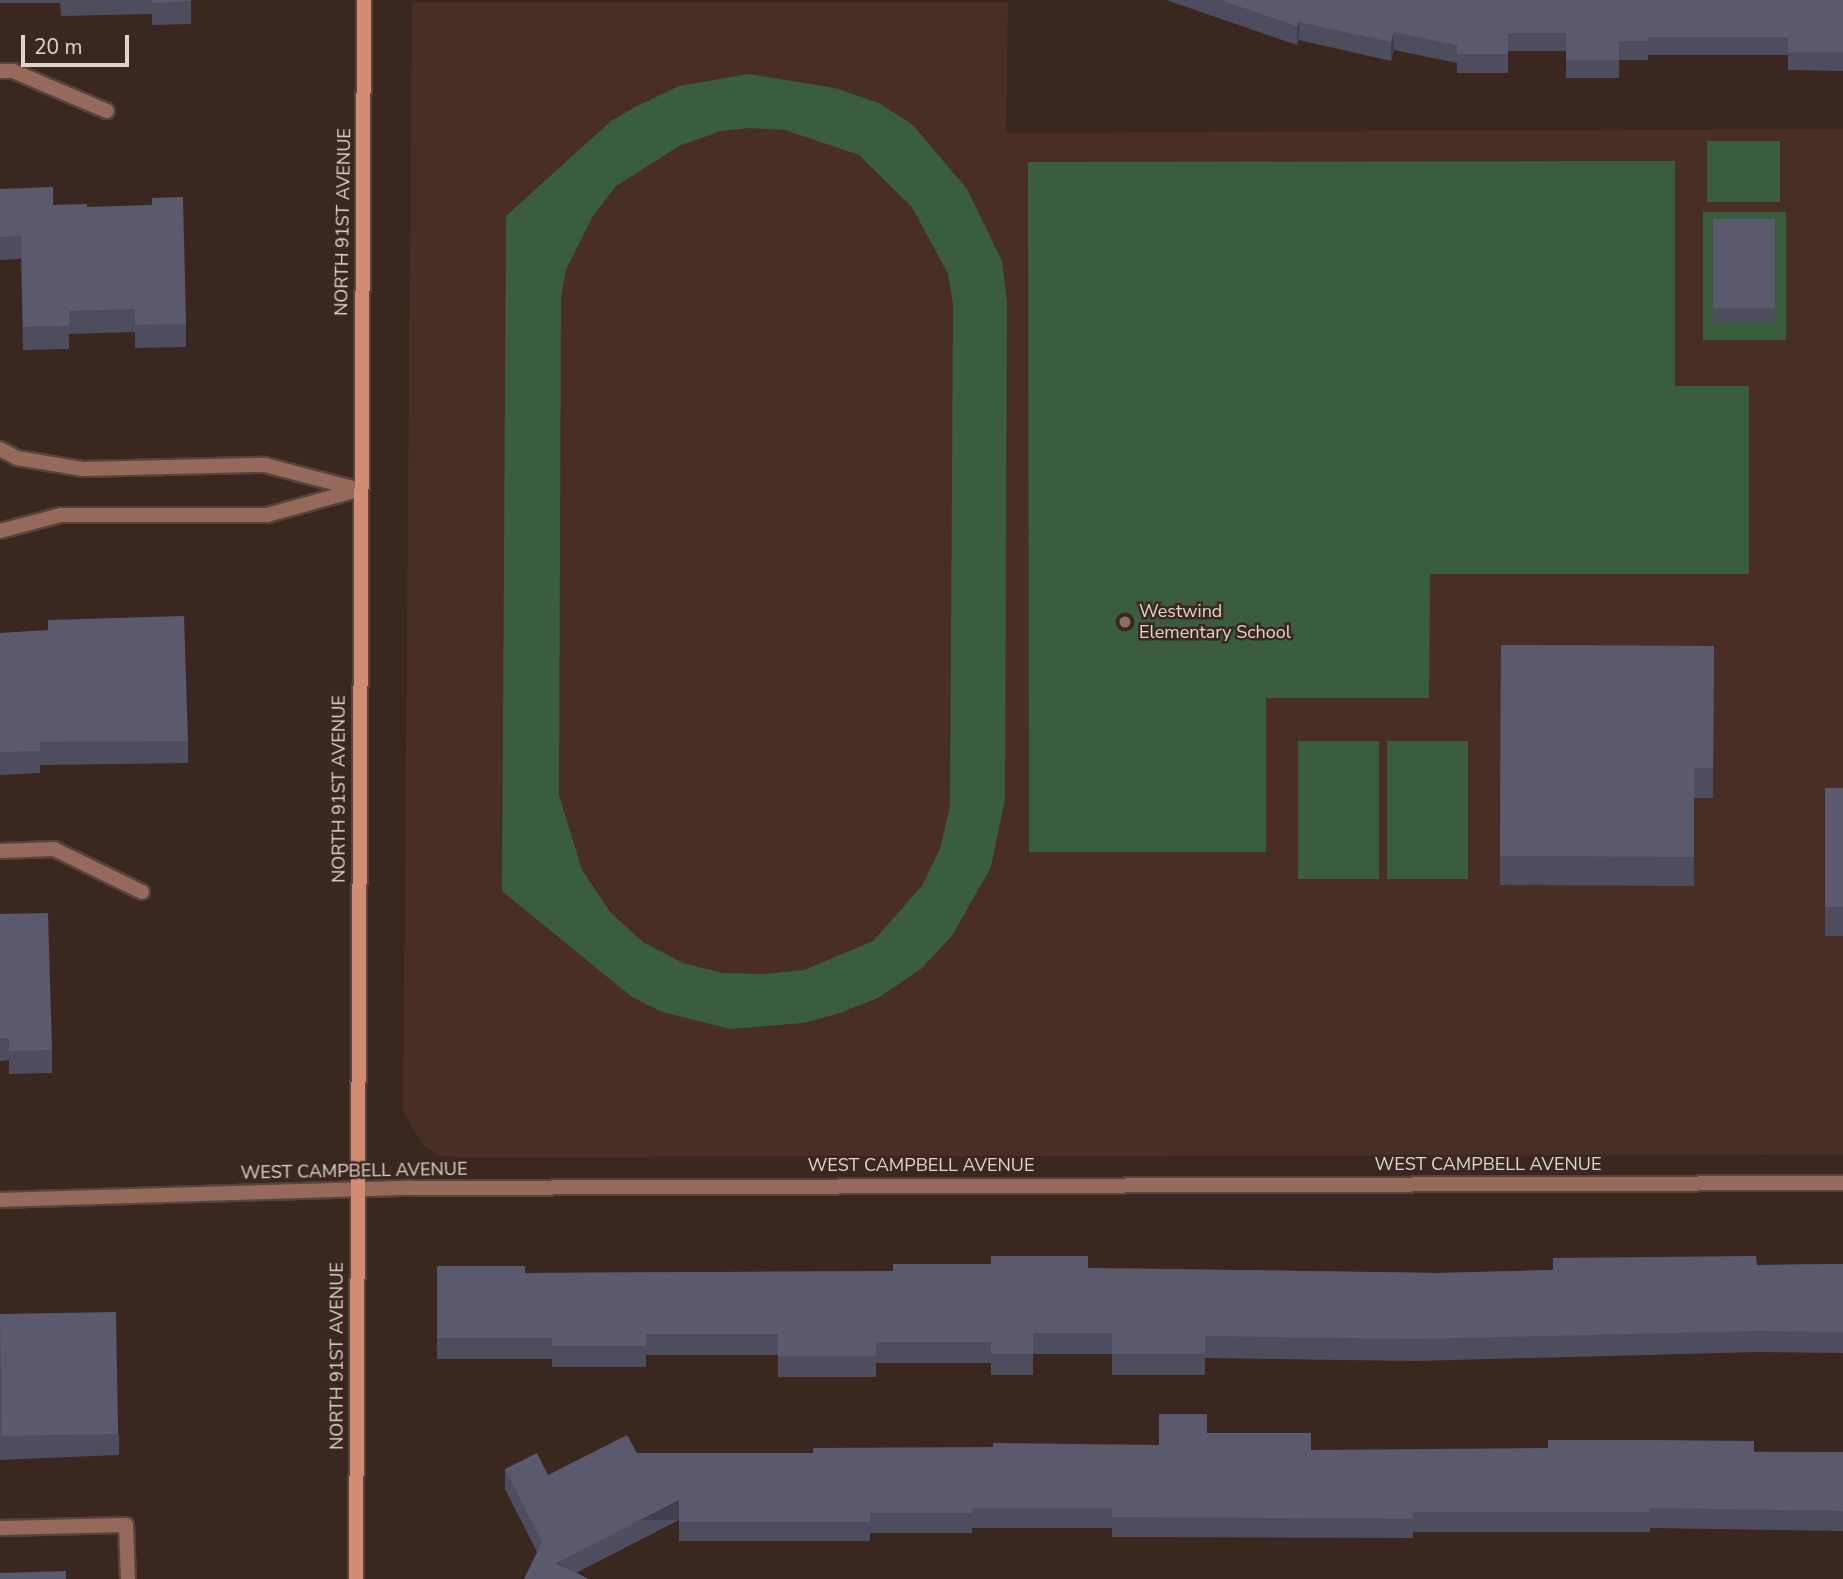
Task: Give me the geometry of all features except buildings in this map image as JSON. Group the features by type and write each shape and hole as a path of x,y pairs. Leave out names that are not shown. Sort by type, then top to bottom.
{"main road":[{"name":"NORTH 91ST AVENUE","path":"356,1579 356,1188 365,0"}],"street":[{"path":"0,71 13,71 107,111"},
{"path":"0,449 17,458 83,469 265,465 360,490"},
{"path":"0,531 61,514 267,515 360,490"},
{"path":"0,850 54,849 142,892"},
{"name":"WEST CAMPBELL AVENUE","path":"0,1200 356,1188 1843,1182"},
{"path":"0,1528 126,1525 128,1579"}],"shaded area":[{"name":"Westwind Elementary School","path":"412,3 1008,3 1006,133 1843,129 1843,1155 463,1157 438,1156 423,1145 403,1111"}],"green space":[{"path":"748,74 835,88 879,103 913,125 967,189 1002,261 1007,302 1005,799 991,867 952,936 921,969 878,998 837,1014 803,1023 730,1029 662,1012 632,997 502,891 506,216 611,121 679,86","holes":["750,128 785,130 859,155 912,207 948,274 953,304 950,806 940,849 922,886 873,941 804,970 765,974 723,973 683,963 643,942 611,913 582,870 559,795 561,297 566,270 593,216 616,186 679,146 721,131"]},
{"path":"1707,141 1780,141 1780,202 1707,202"},
{"path":"1675,161 1675,386 1749,386 1749,574 1430,574 1429,698 1266,698 1266,852 1029,852 1028,162"},
{"path":"1703,212 1786,212 1786,340 1703,340"},
{"path":"1298,741 1379,741 1379,879 1298,879"},
{"path":"1387,741 1468,741 1468,879 1387,879"}],"place":[{"name":"Westwind Elementary School","path":"1125,622"}]}
